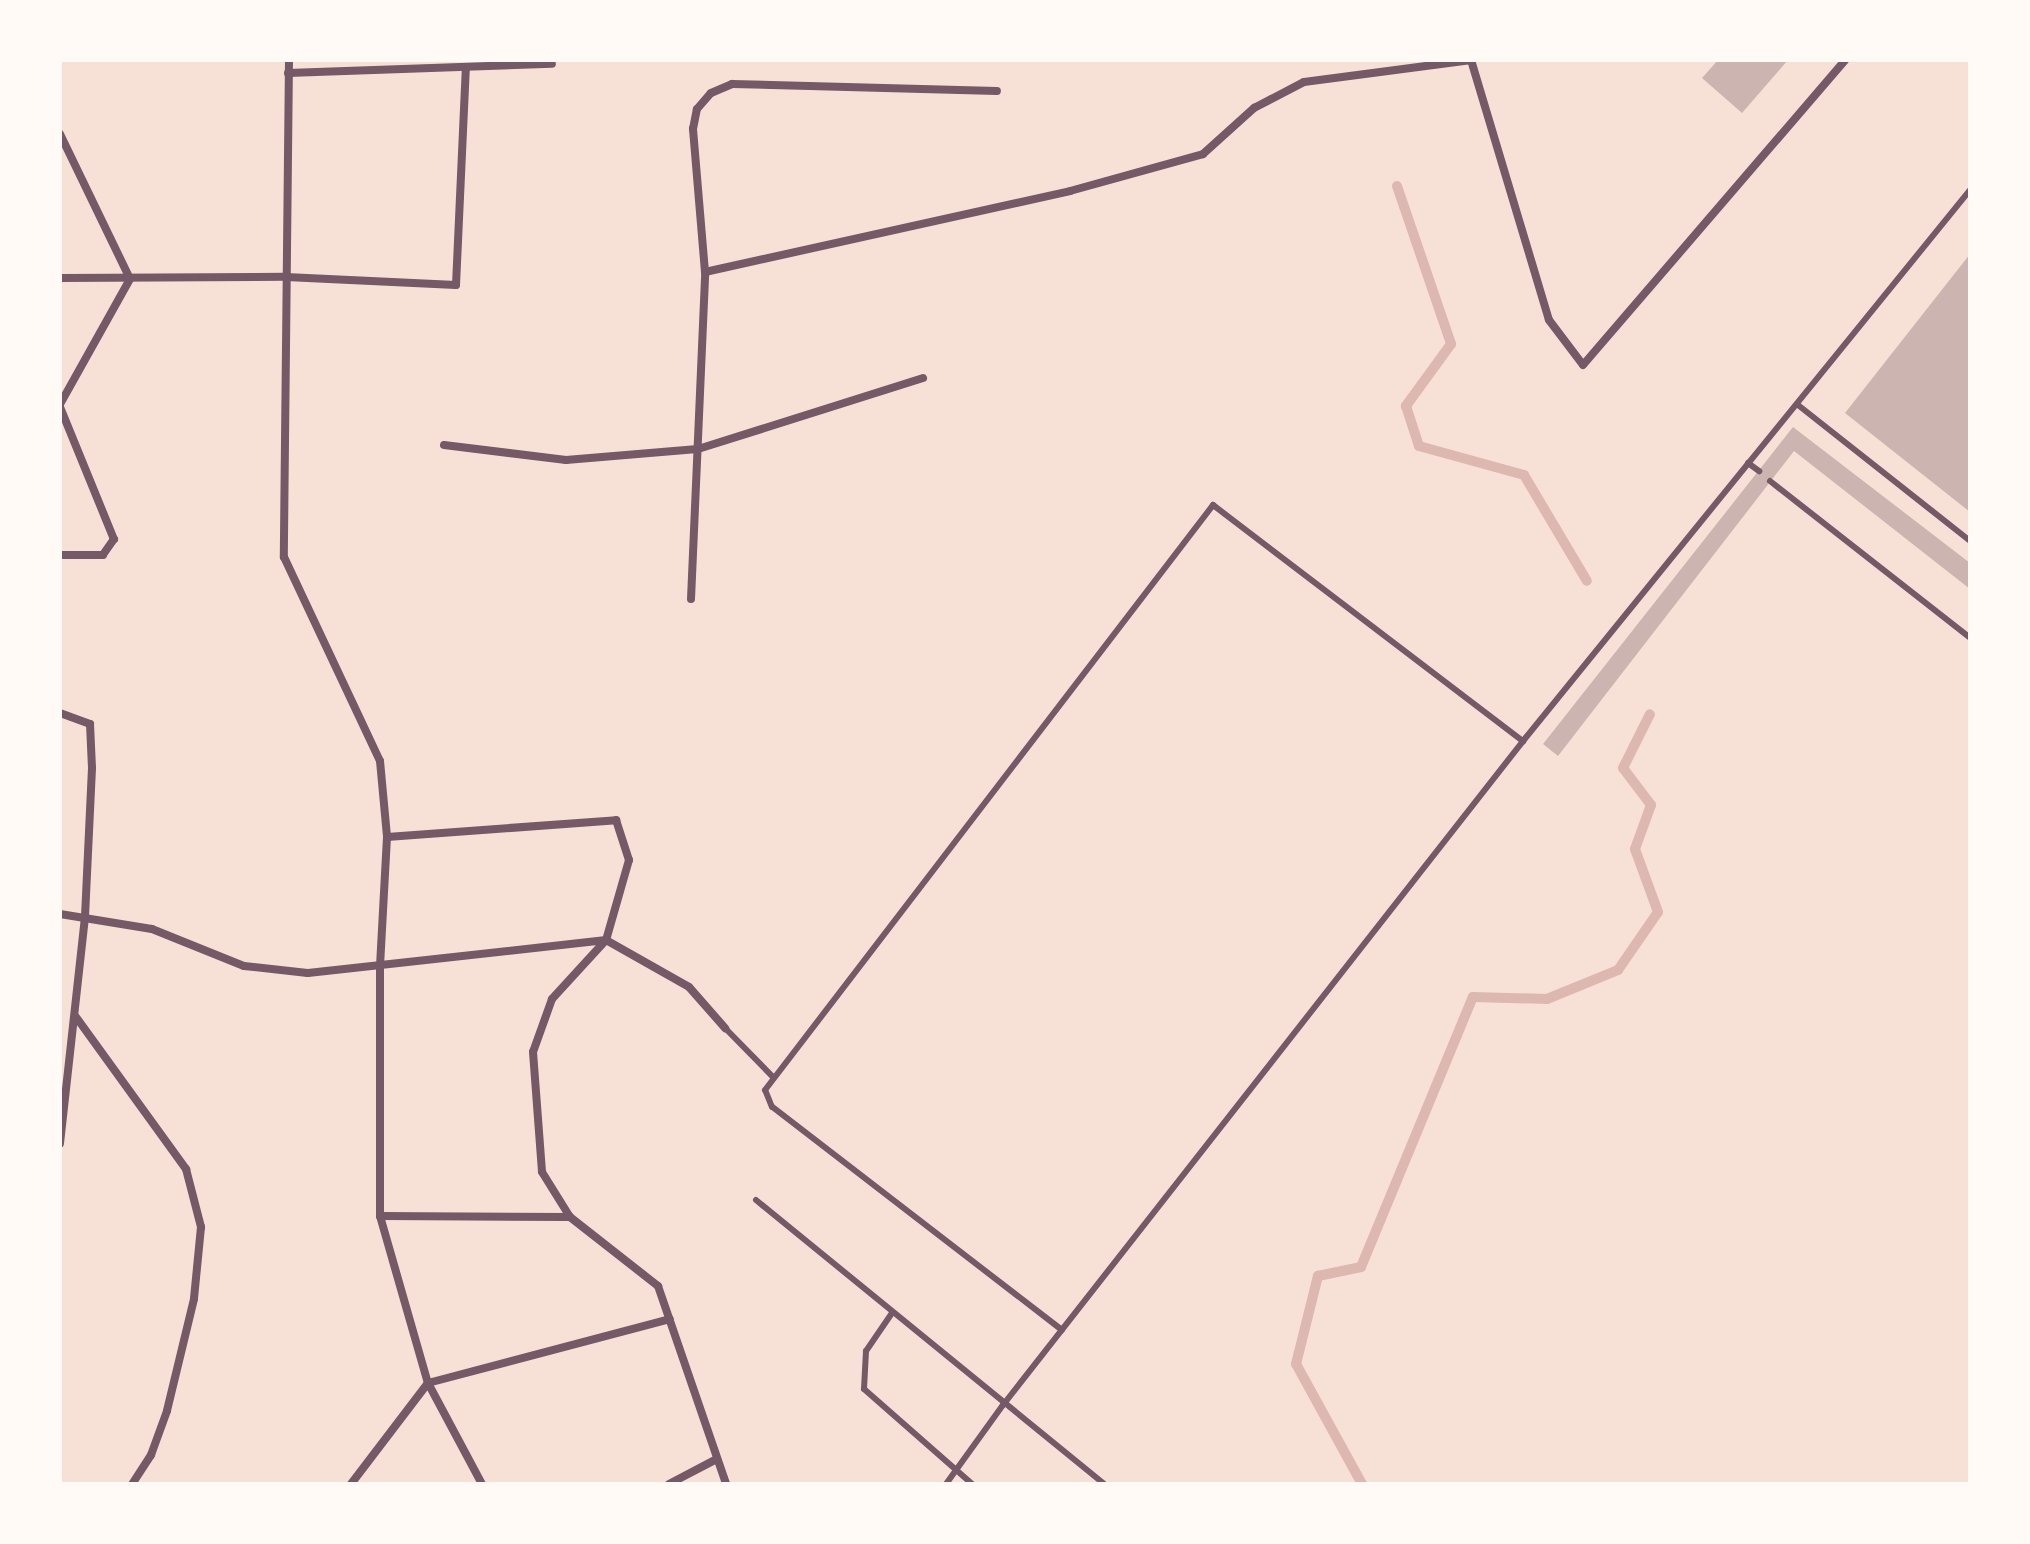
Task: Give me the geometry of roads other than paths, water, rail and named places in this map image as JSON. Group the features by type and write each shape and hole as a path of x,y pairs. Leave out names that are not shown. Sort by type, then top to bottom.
{"street":[{"path":"289,60 284,557 380,761 387,837 380,968 380,1216 428,1383 482,1484"},
{"path":"705,272 1070,191 1203,154 1254,108 1304,82 1472,60 1549,320 1583,365 1845,60"},
{"path":"288,73 552,64"},
{"path":"60,278 286,277 456,285 466,67"},
{"path":"691,599 705,272 693,129 697,109 711,93 732,84 997,91"},
{"path":"60,134 130,279"},
{"path":"60,555 103,555 114,539 60,406 130,279"},
{"path":"444,445 566,460 698,449 923,378"},
{"path":"60,713 90,724 85,917 60,1144"},
{"path":"387,837 616,820 629,860 606,940 552,999 533,1052 542,1172 570,1217 658,1286 715,1460 726,1484"},
{"path":"60,914 152,929 244,966 274,972 380,968 606,940 689,987 725,1028"},
{"path":"76,1017 186,1169 201,1227 194,1299 167,1411 151,1455 132,1484"},
{"path":"380,1216 570,1217"},
{"path":"351,1484 428,1383 670,1319"},
{"path":"669,1484 715,1460"}],"lane":[{"path":"946,1484 1003,1405 1523,741 1970,190"},
{"path":"1798,405 1970,541"},
{"path":"1748,463 1759,471"},
{"path":"1770,481 1970,638"},
{"path":"1062,1330 772,1107 765,1090 1213,505 1523,741"},
{"path":"725,1028 773,1077"},
{"path":"756,1200 1003,1405 1104,1484"},
{"path":"892,1313 866,1351 864,1389 972,1484"}],"waterway":[{"path":"1397,186 1451,344 1406,406 1419,446 1524,475 1587,581"},
{"path":"1362,1484 1296,1364 1318,1276 1361,1267 1473,997 1547,999 1618,970 1658,912 1635,849 1651,805 1623,768 1650,714"}]}
